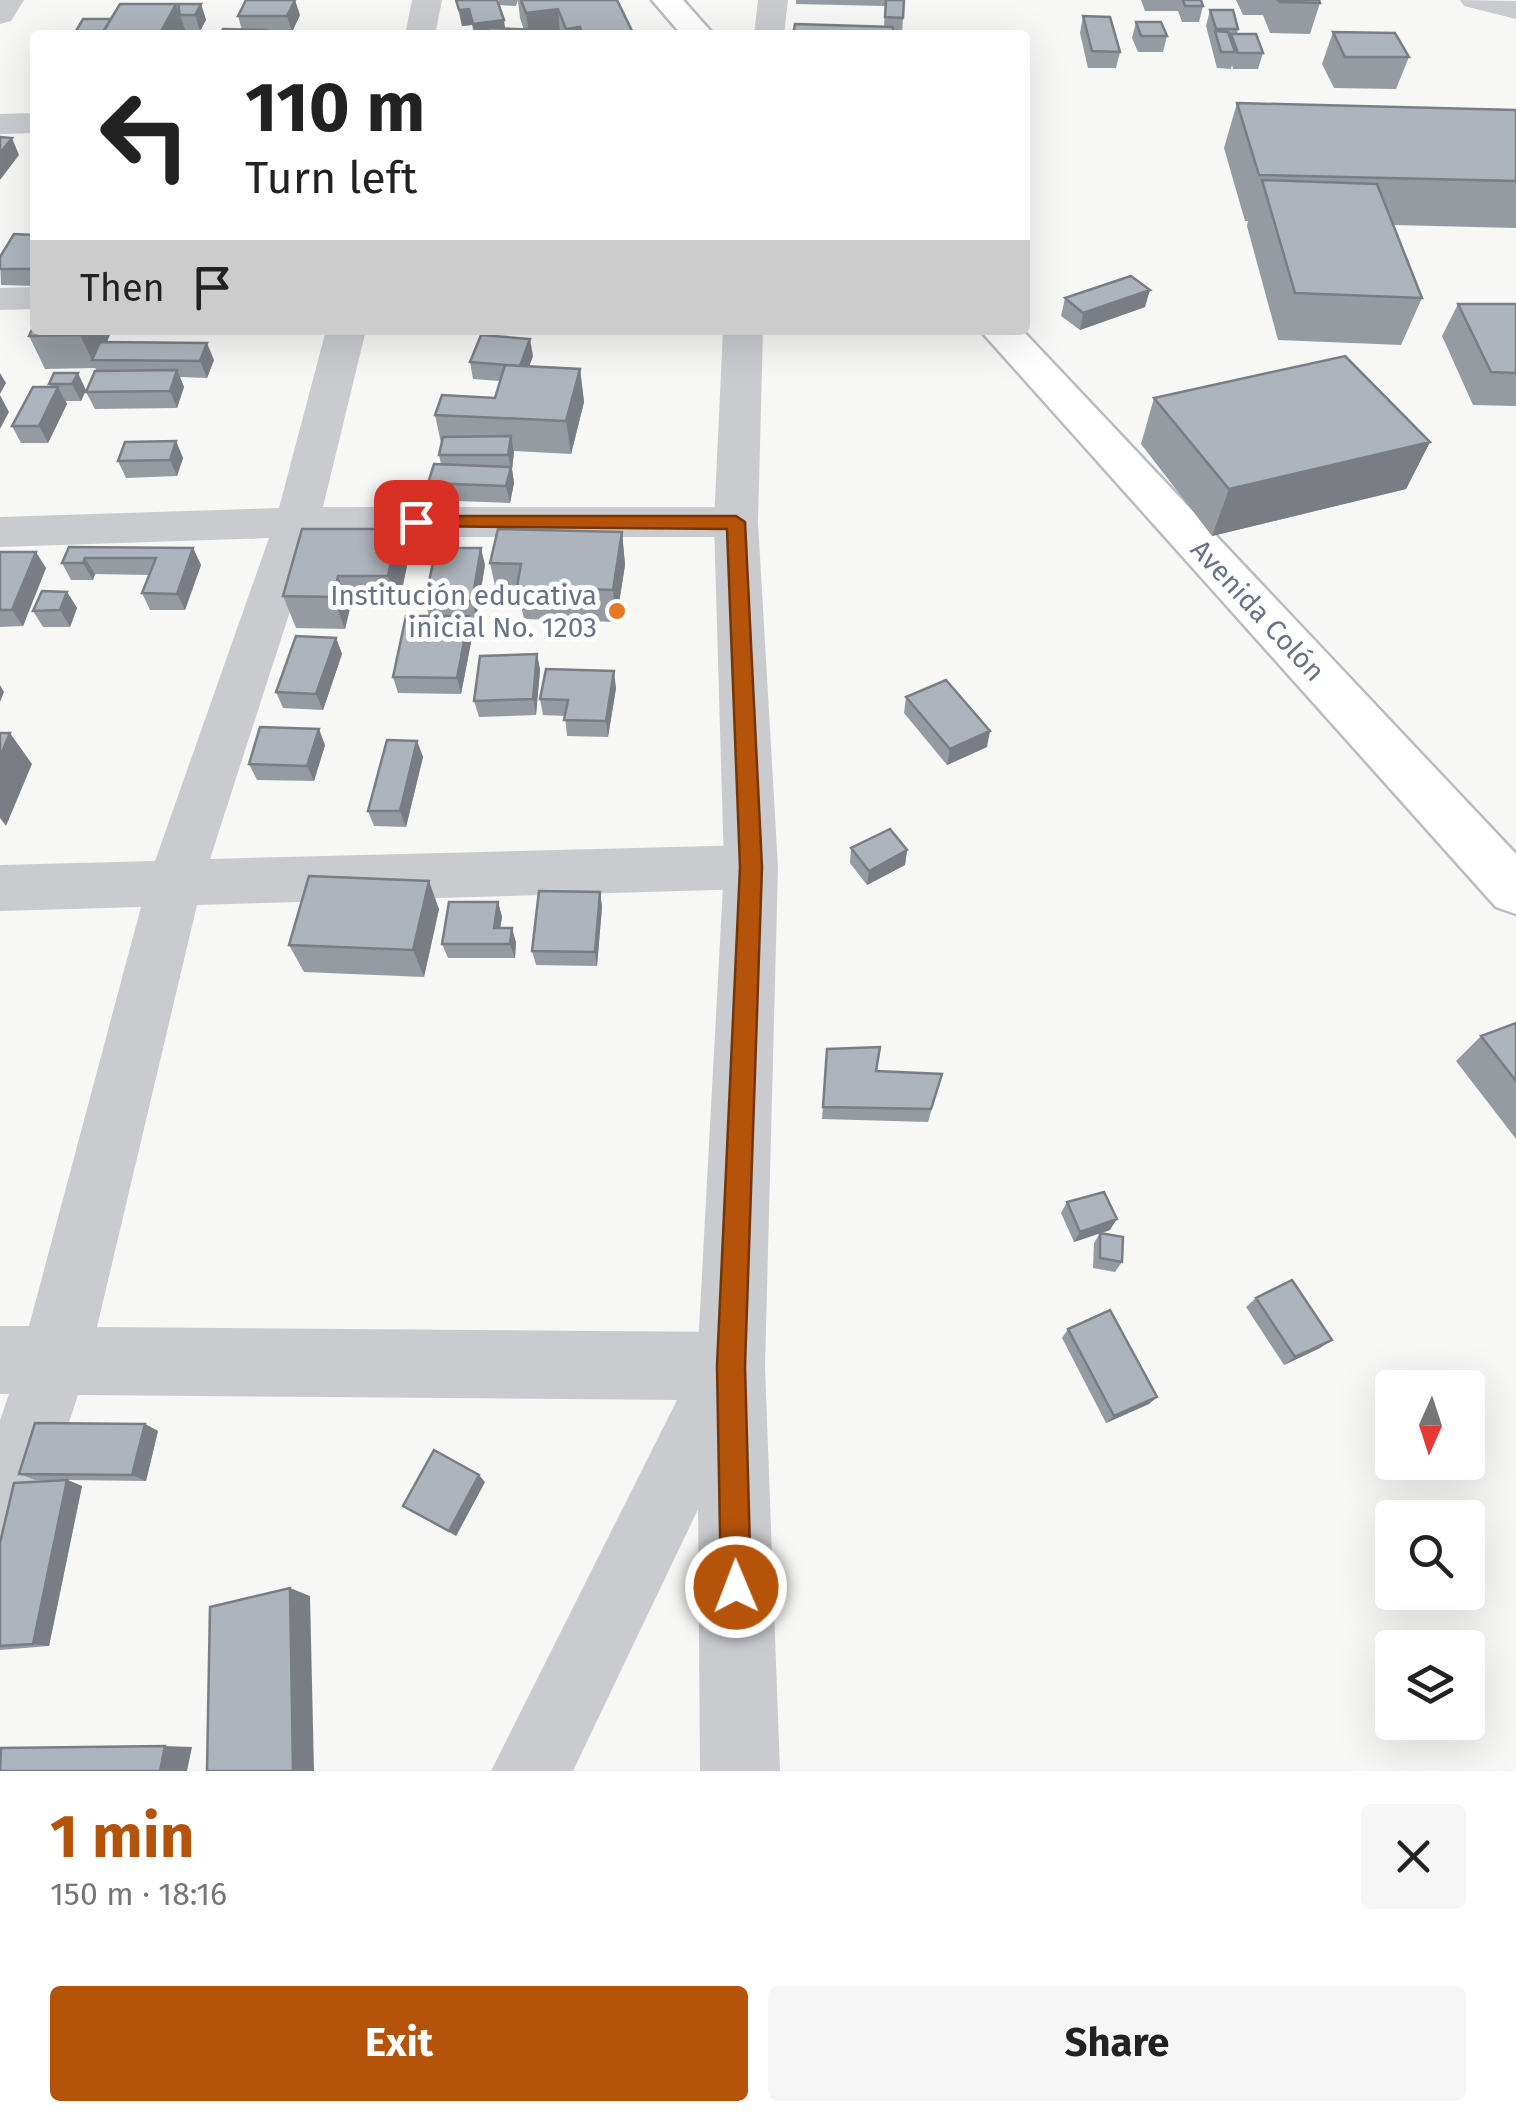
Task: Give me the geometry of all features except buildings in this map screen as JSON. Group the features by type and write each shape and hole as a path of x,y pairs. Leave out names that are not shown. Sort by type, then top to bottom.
{"main road":[{"path":"666,0 694,30"},
{"name":"Avenida Colón","path":"1005,335 1516,891"}],"street":[{"path":"0,15 9,0"},
{"path":"421,30 427,0"},
{"path":"770,30 773,0"},
{"path":"1475,0 1516,10"},
{"path":"0,124 30,122"},
{"path":"0,299 30,298"},
{"path":"0,1528 27,1361 174,886 296,522 345,335"},
{"path":"740,1771 731,1366 751,867 736,522 743,335"},
{"path":"0,532 296,522 736,522"},
{"path":"0,888 751,867"},
{"path":"27,1361 731,1366"},
{"path":"531,1771 731,1366"}],"place":[{"name":"Institución educativa inicial No. 1203","path":"617,611"}],"route":[{"path":"416,522 736,522 751,867 731,1366 736,1587"}]}
